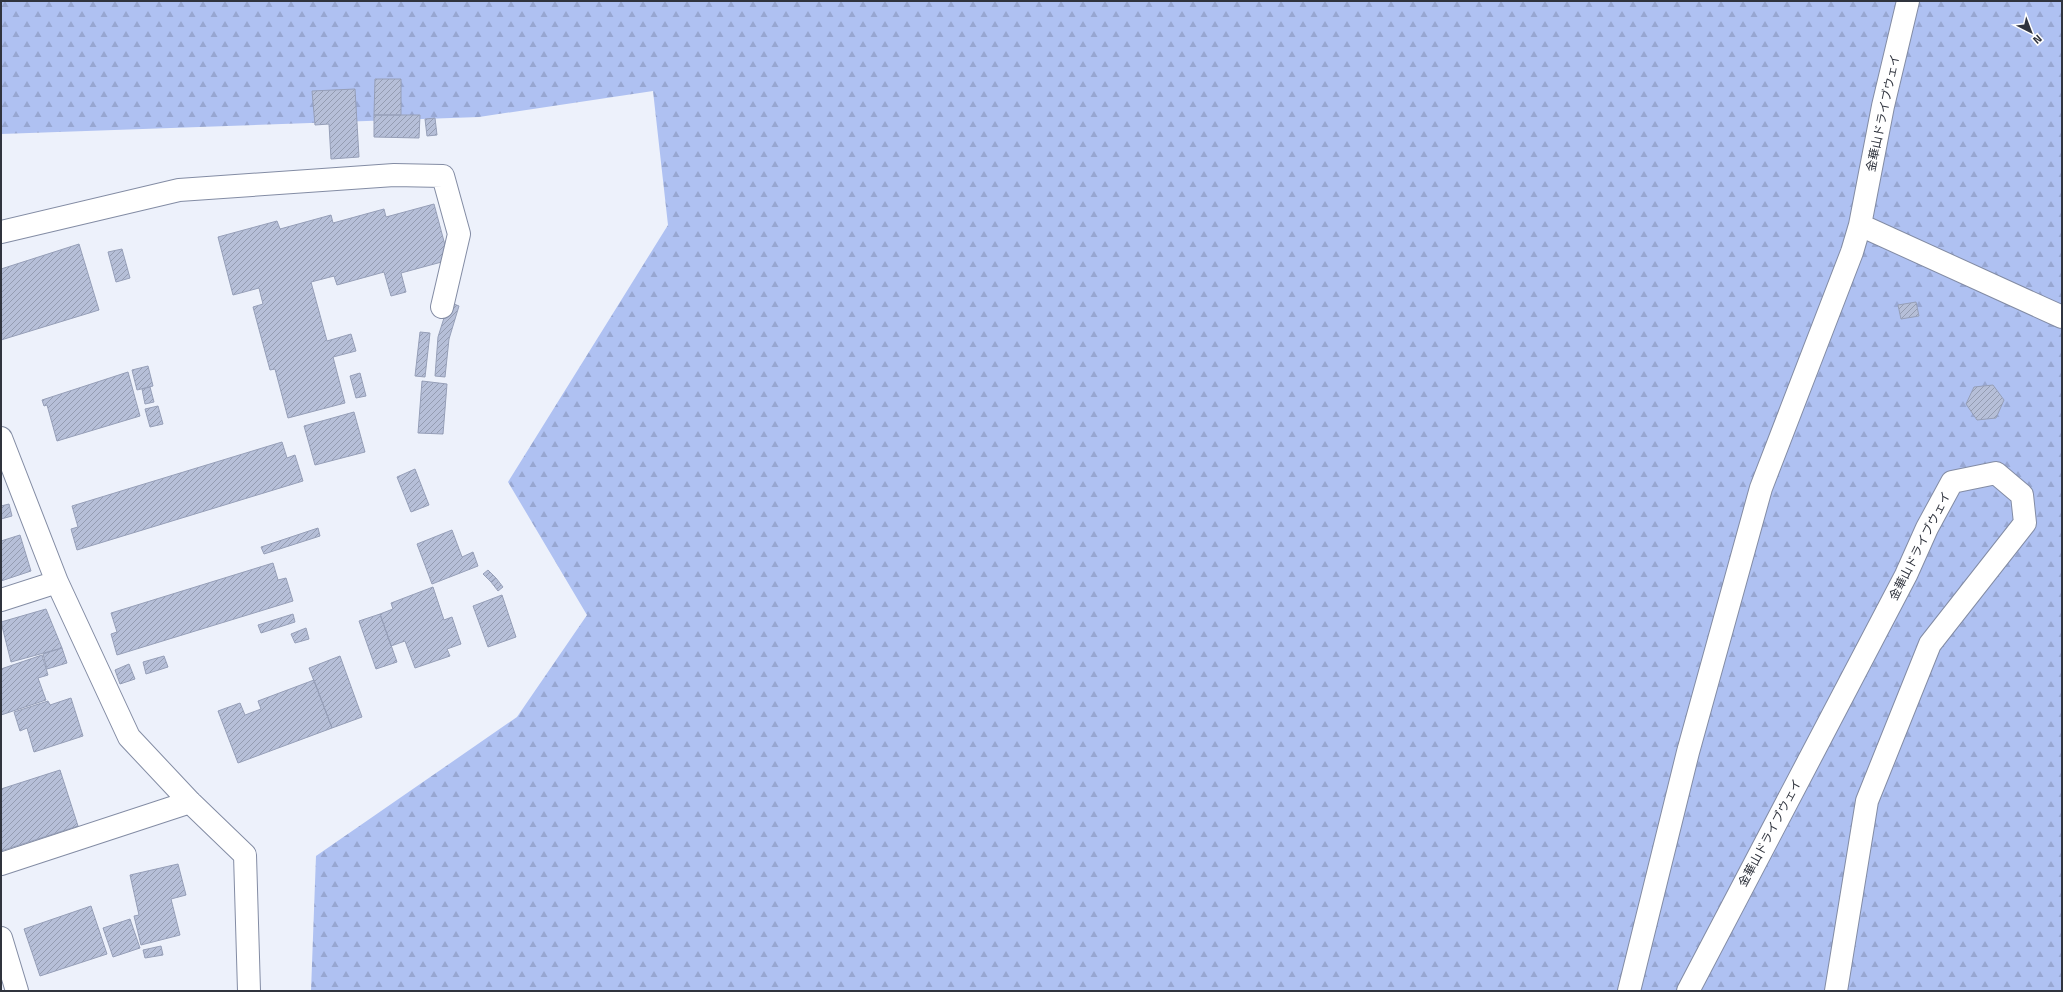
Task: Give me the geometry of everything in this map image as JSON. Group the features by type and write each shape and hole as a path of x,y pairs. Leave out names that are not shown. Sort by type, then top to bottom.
{"street":[{"name":"金華山ドライブウェイ","path":"1629,991 1688,752 1761,488 1852,252 1860,226 1883,106 1908,1"},
{"path":"1,232 179,190 394,175 443,176 458,234 442,307"},
{"path":"1860,226 2062,317"},
{"path":"1,438 57,582 129,737 190,802 245,855 249,991"},
{"name":"金華山ドライブウェイ","path":"1688,991 1906,575 1927,528 1952,482 1996,473 2022,494 2025,523 1930,644 1867,801 1836,991"},
{"path":"1,600 57,582"},
{"path":"1,864 190,802"},
{"path":"1,938 17,991"}],"green space":[{"path":"1,1 2062,1 2062,991 311,991 316,856 517,717 587,615 508,482 668,225 653,91 479,117 1,134"}],"building":[{"path":"375,79 401,79 401,115 374,115"},
{"path":"355,89 359,157 331,159 329,124 315,125 312,91"},
{"path":"374,115 420,115 419,138 374,137"},
{"path":"435,118 437,135 427,136 425,119"},
{"path":"434,204 449,260 401,273 406,292 391,296 384,272 337,285 334,276 311,282 327,341 351,334 356,351 333,357 345,403 288,418 275,369 270,370 253,307 263,304 259,288 233,295 218,237 277,221 280,229 331,215 333,223 384,209 386,217"},
{"path":"79,244 99,310 1,340 1,269"},
{"path":"122,249 130,278 116,282 108,252"},
{"path":"449,302 459,306 449,339 445,377 435,376 438,337"},
{"path":"1916,302 1919,316 1901,319 1898,305"},
{"path":"420,332 430,333 425,377 415,376"},
{"path":"148,366 153,386 137,390 132,370"},
{"path":"128,372 140,416 57,441 47,405 44,406 42,400"},
{"path":"360,373 366,396 356,398 350,376"},
{"path":"422,381 447,384 443,434 418,433"},
{"path":"1993,385 2004,400 1996,418 1977,420 1966,404 1974,387"},
{"path":"150,387 154,402 145,404 142,389"},
{"path":"158,406 163,424 150,427 145,409"},
{"path":"354,412 365,452 315,465 304,426"},
{"path":"282,442 287,458 295,455 303,481 77,550 71,529 78,527 72,506"},
{"path":"415,469 429,505 411,512 397,477"},
{"path":"9,504 12,516 1,519 1,506"},
{"path":"318,528 320,536 264,554 261,547"},
{"path":"452,530 462,557 473,552 478,566 432,584 417,544"},
{"path":"20,535 31,571 1,581 1,541"},
{"path":"273,563 278,580 286,578 293,601 117,655 111,634 117,632 111,613"},
{"path":"488,570 496,578 491,582 483,574"},
{"path":"496,578 503,587 498,591 491,582"},
{"path":"433,587 444,620 452,617 461,644 447,649 450,656 415,668 405,641 391,646 380,614 393,609 391,603"},
{"path":"502,595 516,637 488,647 473,606"},
{"path":"46,609 62,648 11,662 1,622"},
{"path":"293,614 295,622 261,633 258,625"},
{"path":"380,614 397,662 376,669 359,621"},
{"path":"306,628 309,639 295,643 291,634"},
{"path":"62,648 67,663 47,669 43,654"},
{"path":"42,655 48,675 38,678 46,700 1,715 1,669"},
{"path":"164,656 168,667 146,674 143,662"},
{"path":"340,656 362,717 332,728 309,668"},
{"path":"129,664 135,679 120,684 115,670"},
{"path":"314,680 332,728 238,763 218,711 240,703 245,715 261,709 258,701"},
{"path":"71,698 83,736 34,752 27,728 20,731 14,712 48,701 50,705"},
{"path":"60,770 78,826 1,851 1,789"},
{"path":"178,864 186,895 171,899 180,935 141,945 134,916 139,915 130,875"},
{"path":"91,906 107,954 40,976 24,929"},
{"path":"130,919 140,948 113,957 103,928"},
{"path":"161,946 163,955 145,958 143,950"}]}
